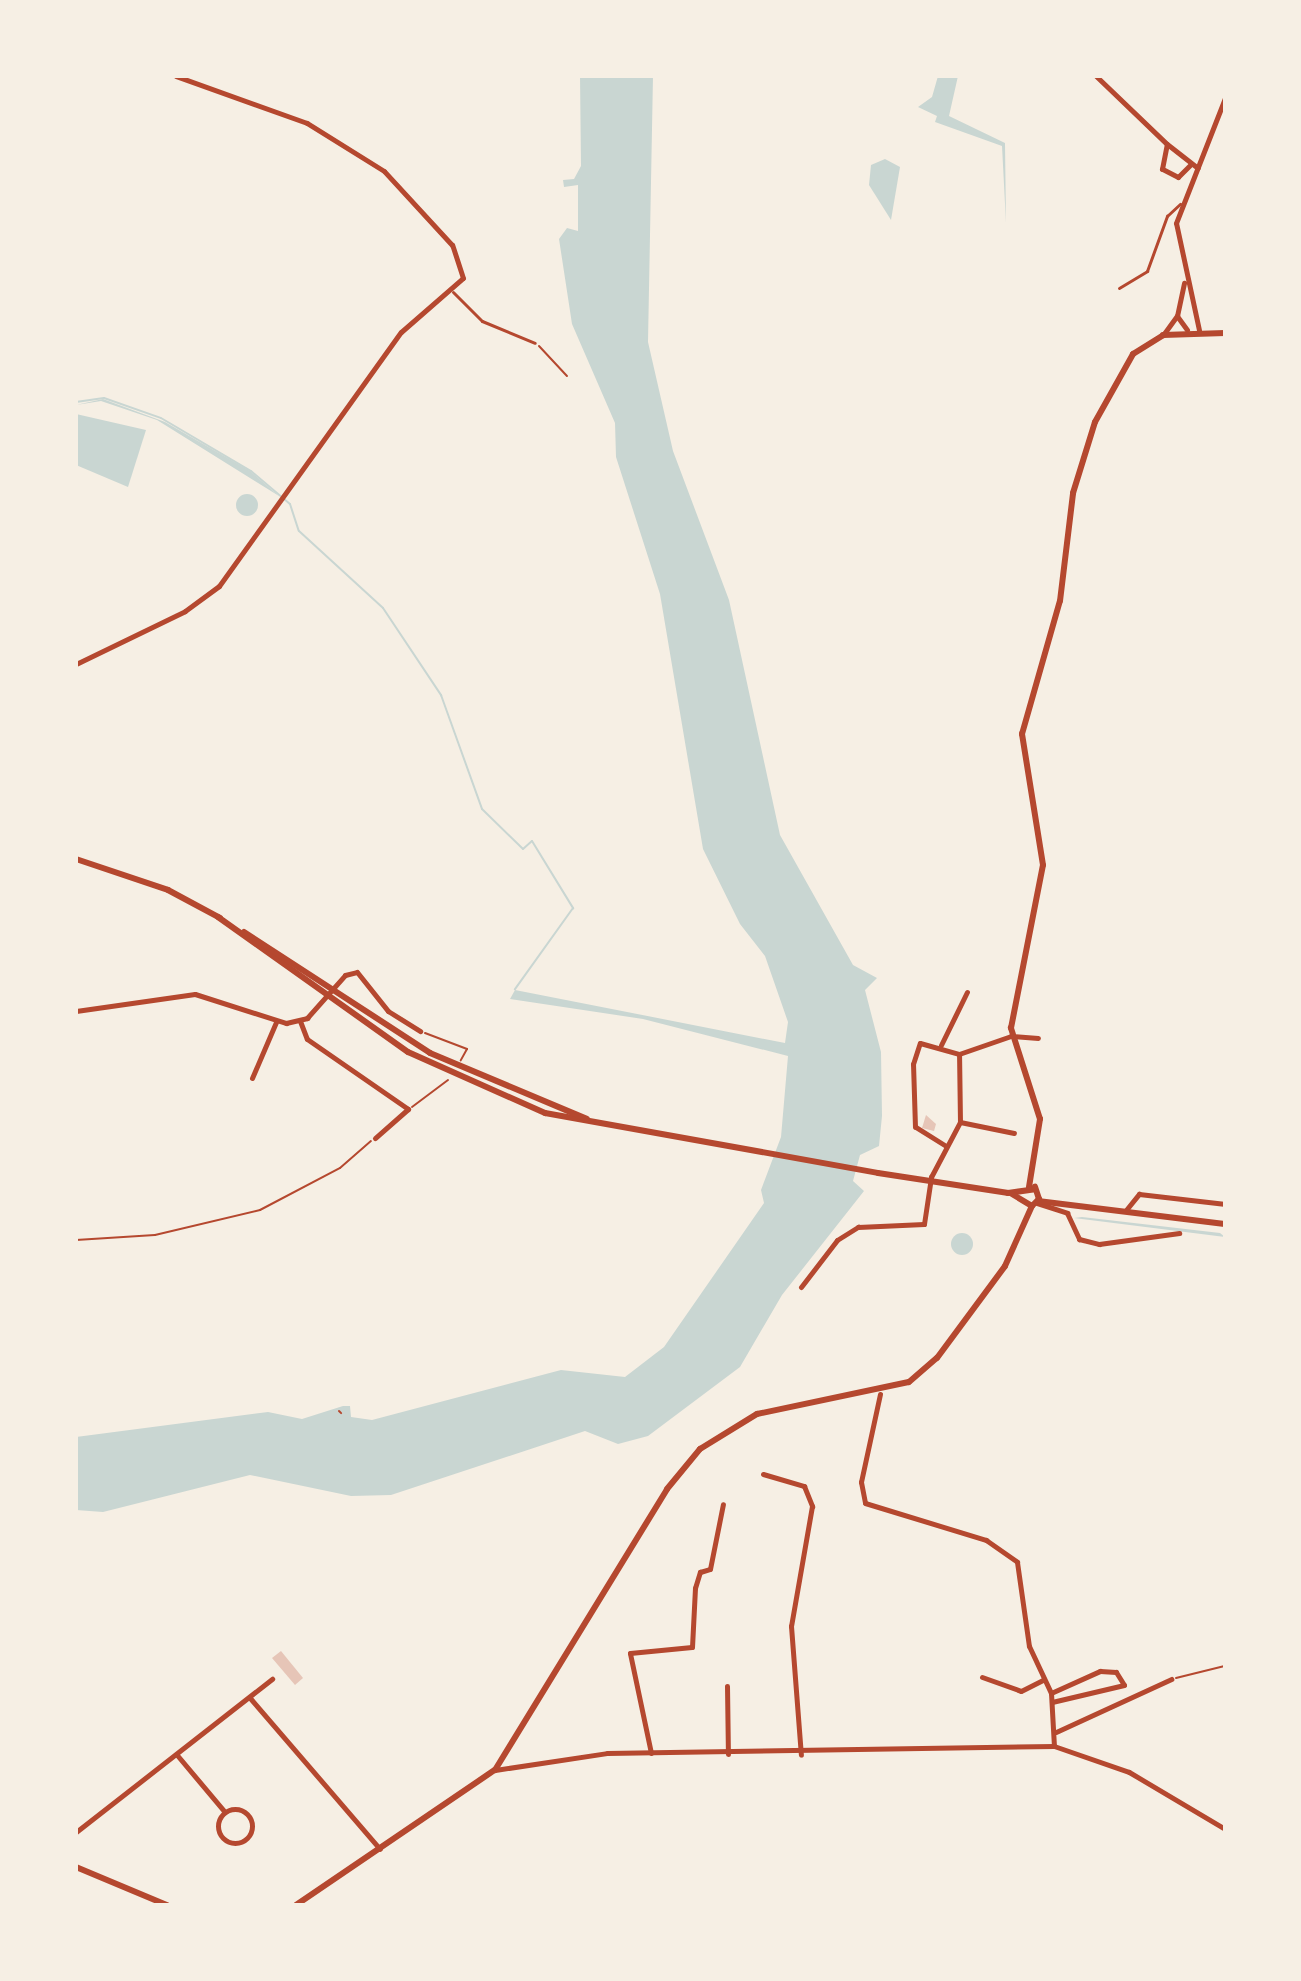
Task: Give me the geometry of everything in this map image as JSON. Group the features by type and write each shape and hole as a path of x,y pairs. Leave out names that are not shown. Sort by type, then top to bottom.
{"street":[{"path":"76,664 200,601 230,573 401,332 453,292 462,266 413,198 307,123 176,76"},
{"path":"1096,76 1190,165 1198,168"},
{"path":"1199,330 1185,278 1180,204 1198,168 1225,98"},
{"path":"1167,144 1162,169 1178,177 1190,165"},
{"path":"1163,335 1177,316 1185,278"},
{"path":"1177,316 1187,330"},
{"path":"296,1905 495,1770 667,1489 700,1449 757,1414 880,1394 909,1382 937,1358 1005,1266 1036,1198 1033,1180 1040,1119 1011,1036 1043,885 1023,769 1024,716 1060,601 1071,504 1095,422 1133,354 1163,335 1187,330 1225,333"},
{"path":"76,859 168,890 218,917 332,990 457,1063 603,1125"},
{"path":"218,917 408,1052 490,1094 603,1125 764,1155 1021,1196 1225,1224"},
{"path":"76,1011 195,994 276,1022 300,1021 332,990 357,972 388,1011 420,1031"},
{"path":"941,1045 967,992"},
{"path":"300,1021 307,1039 408,1109 375,1138"},
{"path":"252,1078 276,1022"},
{"path":"946,1146 915,1127 916,1047 941,1045 959,1054 1011,1036 1038,1038"},
{"path":"801,1287 837,1240 858,1227 924,1224 930,1181 960,1122 959,1054"},
{"path":"960,1122 1014,1133"},
{"path":"1126,1210 1139,1194 1225,1204"},
{"path":"1021,1196 1036,1198 1067,1213 1079,1239 1099,1244 1179,1233"},
{"path":"880,1394 861,1482 865,1503 1010,1554 1022,1572 1029,1646 1051,1693 1056,1732 1054,1746"},
{"path":"763,1474 804,1486 812,1506 791,1626 801,1755"},
{"path":"651,1753 630,1653 692,1647 695,1588 700,1572 710,1569 723,1504"},
{"path":"1051,1693 1100,1671 1116,1672 1124,1685 1052,1702"},
{"path":"982,1677 1015,1690 1043,1680"},
{"path":"76,1832 272,1679"},
{"path":"1056,1732 1171,1679"},
{"path":"727,1686 728,1754"},
{"path":"250,1698 381,1849"},
{"path":"495,1770 651,1753 801,1755 1054,1746 1129,1772 1184,1809 1225,1829"},
{"path":"177,1755 224,1811"},
{"path":"238,1807 254,1828 241,1847 216,1823 224,1811 238,1807"},
{"path":"76,1867 167,1905"}],"lane":[{"path":"1119,288 1147,271 1167,216 1180,204"},
{"path":"453,292 482,321 535,343"}],"path":[{"path":"535,343 567,376"},
{"path":"420,1031 467,1049 457,1063"},
{"path":"408,1109 449,1079"},
{"path":"76,1240 155,1235 260,1210 340,1168 375,1138"},
{"path":"1171,1679 1225,1666"}],"shaded area":[{"path":"580,76 653,76 648,342 673,451 729,600 780,835 853,965 877,978 865,990 881,1052 882,1116 879,1146 860,1155 853,1181 864,1191 782,1295 740,1367 648,1436 618,1444 585,1431 391,1495 351,1496 250,1475 103,1512 76,1510 76,1437 268,1412 302,1419 343,1406 350,1406 351,1417 372,1420 561,1370 625,1377 664,1347 764,1203 761,1190 781,1137 788,1056 643,1019 510,999 515,990 785,1043 788,1022 765,956 740,924 703,849 660,594 616,457 615,423 572,324 559,239 567,228 578,231 578,185 564,187 563,180 574,179 581,166"},
{"path":"938,76 958,76 949,116 1005,143 1006,223 1002,146 935,122 937,116 918,107 932,97"},
{"path":"885,159 900,167 891,220 869,185 871,165"},
{"path":"103,399 165,422 250,471 279,496 157,420 101,401 76,405"},
{"path":"76,414 146,430 128,487 76,465"},
{"path":"247,494 255,497 258,505 255,513 247,516 239,513 236,505 239,497"},
{"path":"1074,1218 1220,1233 1225,1237"},
{"path":"962,1233 970,1236 973,1244 970,1252 962,1255 954,1252 951,1244 954,1236"}],"building":[{"path":"926,1115 936,1124 934,1131 922,1128"},
{"path":"281,1651 303,1678 295,1685 272,1658"}],"waterway":[{"path":"76,402 104,398 161,418 251,471 290,504 299,531 383,608 441,695 482,809 523,849 532,841 573,908 515,989"}]}
